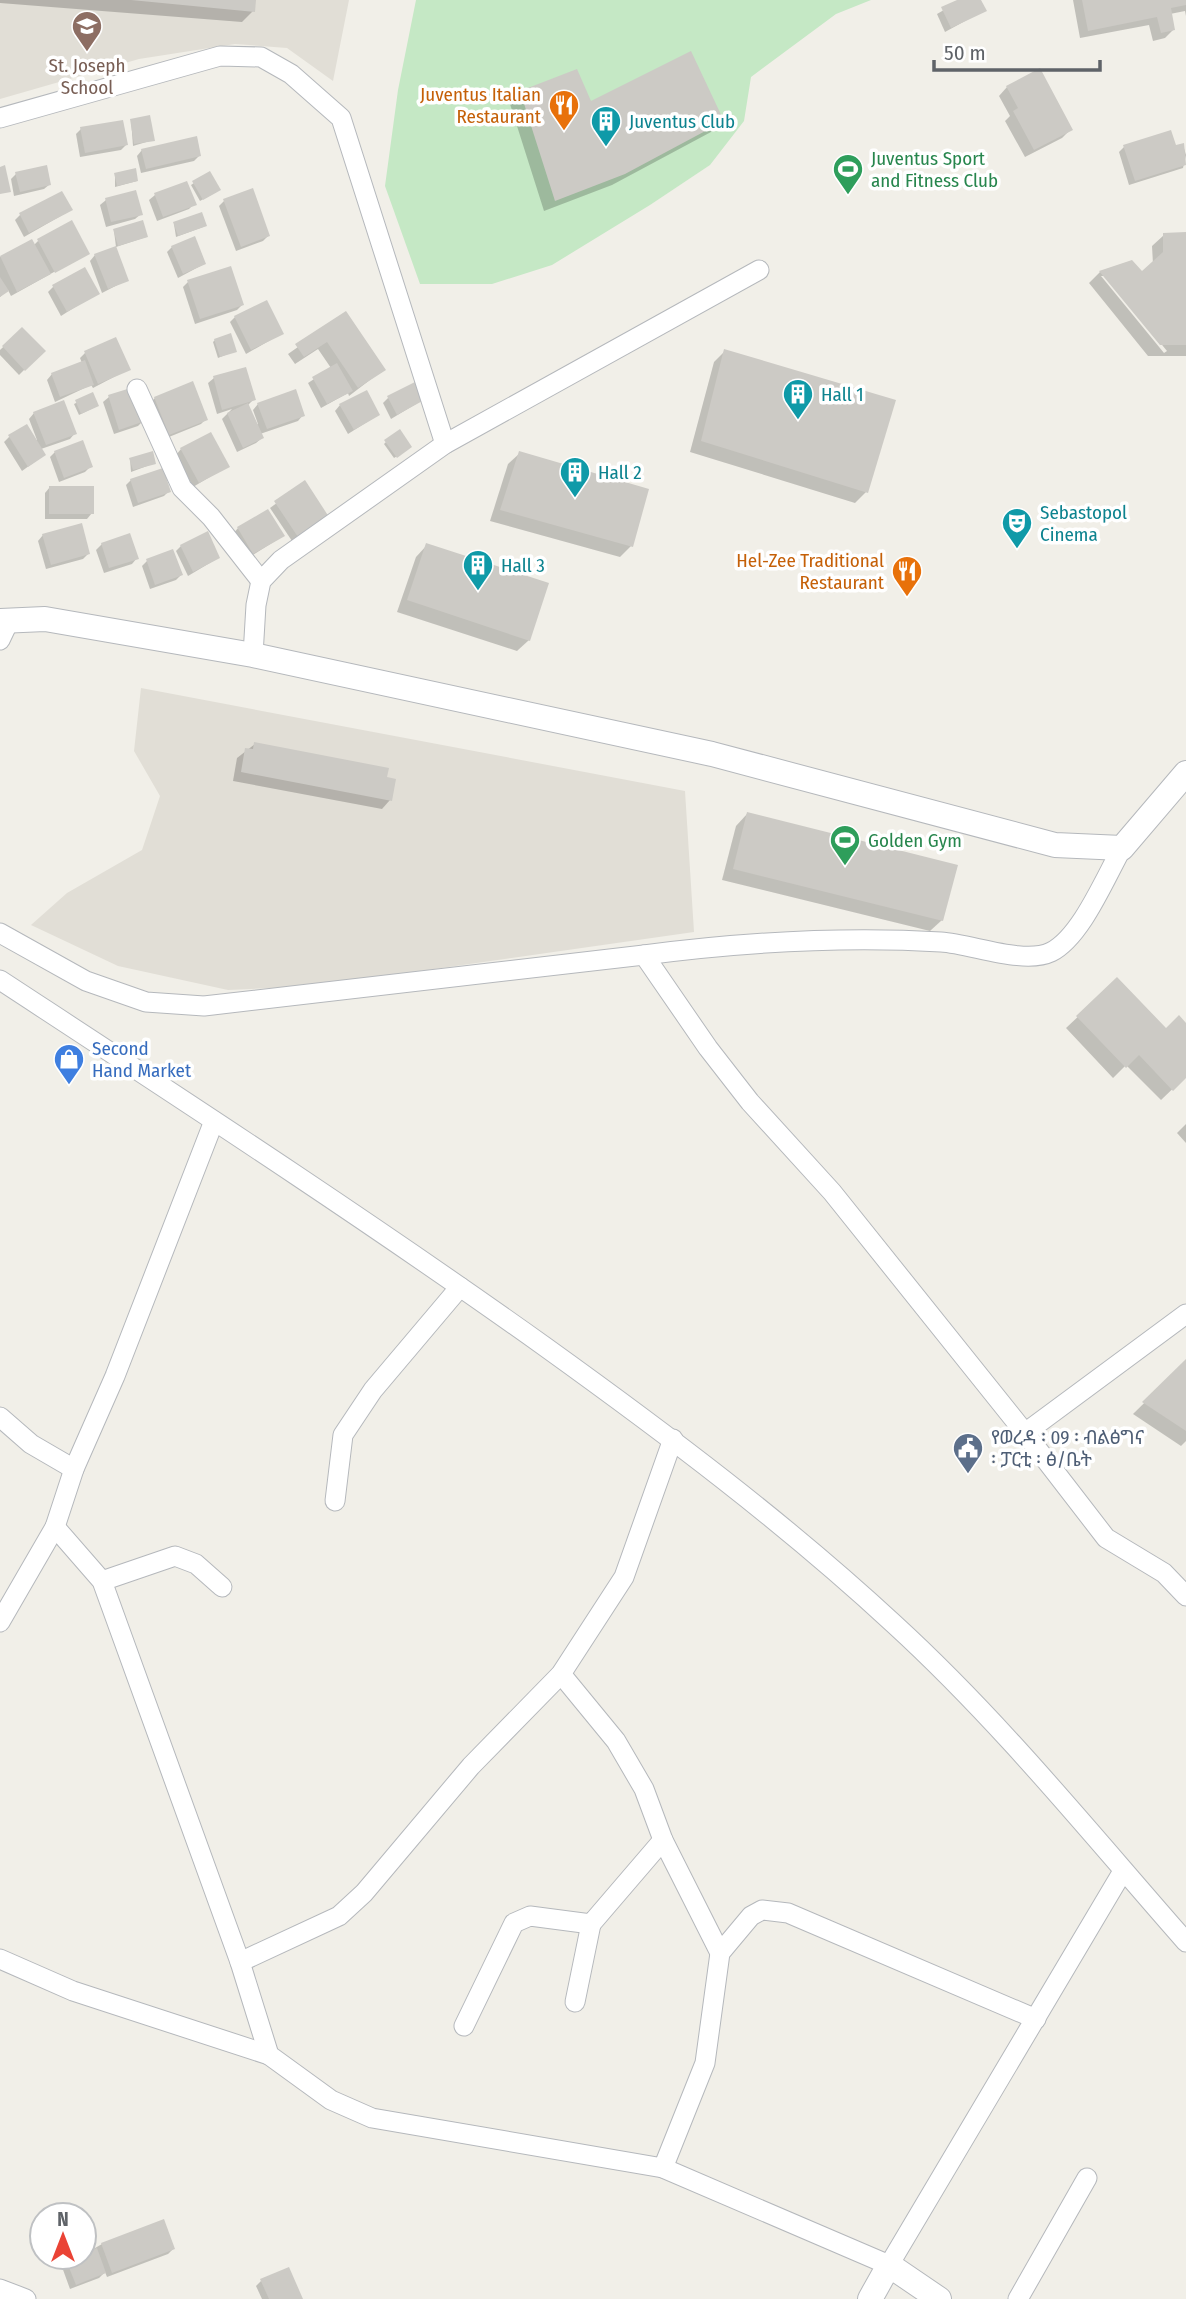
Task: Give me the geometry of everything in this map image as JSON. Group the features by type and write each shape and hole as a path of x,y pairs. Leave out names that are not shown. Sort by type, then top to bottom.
{"street":[{"path":"0,118 220,57 261,57 291,74 341,118 445,444"},
{"path":"253,655 256,605 261,581 281,560 445,444 759,270"},
{"path":"137,389 182,488 211,517 261,581"},
{"path":"3,627 44,619 253,655 712,754 1055,845 1122,848"},
{"path":"0,933 86,981 146,1002 204,1006 791,940 865,938 952,943 1030,957 1049,953 1069,941 1122,848 1181,786"},
{"path":"645,955 708,1048 750,1102 832,1192 1106,1538 1164,1573 1186,1596"},
{"path":"0,980 460,1287 673,1439 920,1648 1011,1739 1186,1942"},
{"path":"0,1622 55,1527 74,1469 115,1376 214,1121"},
{"path":"335,1500 343,1435 373,1390 460,1287"},
{"path":"1025,1433 1186,1314"},
{"path":"0,1418 31,1444 74,1469"},
{"path":"240,1962 339,1916 364,1893 471,1766 561,1674 624,1577 673,1439"},
{"path":"55,1527 102,1581 240,1962 269,2055"},
{"path":"102,1581 175,1556 196,1564 222,1587"},
{"path":"561,1674 616,1741 644,1789 663,1840 720,1952"},
{"path":"575,2002 591,1924 663,1840"},
{"path":"870,2299 1123,1871"},
{"path":"663,2168 705,2063 720,1952 751,1916 762,1910 780,1912 1036,2019"},
{"path":"464,2026 514,1923 520,1918 530,1916 591,1924"},
{"path":"0,1959 73,1991 269,2055 331,2100 372,2118 663,2168 889,2265 939,2299"},
{"path":"1017,2299 1087,2178"},
{"path":"0,2289 26,2299"}],"shaded area":[{"name":"St. Joseph School","path":"0,0 349,0 333,81 287,48 235,44 139,59 0,99"},
{"path":"141,688 685,791 694,932 314,986 228,990 118,966 31,925 67,893 142,850 160,796 134,751"}],"green space":[{"name":"Juventus Italian Restaurant","path":"416,0 871,0 836,14 751,77 744,121 710,165 650,205 552,265 492,284 420,284 385,186 398,90"}],"building":[{"path":"131,0 256,0 255,12"},
{"path":"957,0 981,0 987,11 951,28 941,7"},
{"path":"1082,0 1186,0 1186,5 1171,8 1175,30 1161,33 1157,17 1088,31"},
{"name":"Juventus Club","path":"691,51 724,121 625,174 555,201 520,91 577,69 591,101"},
{"path":"1040,68 1073,130 1034,150 1013,111 1018,108 1006,86"},
{"path":"150,115 155,141 134,144 130,119"},
{"path":"123,120 128,145 85,153 80,127"},
{"path":"1171,130 1176,145 1184,143 1186,165 1135,181 1123,145"},
{"path":"197,136 201,156 146,169 141,149"},
{"path":"5,165 11,192 0,194 0,167"},
{"path":"47,165 51,185 20,192 15,172"},
{"path":"136,168 138,181 117,186 114,173"},
{"path":"210,171 221,190 203,200 192,181"},
{"path":"187,181 197,205 163,217 154,193"},
{"path":"253,188 270,236 241,247 223,199"},
{"path":"136,190 143,215 111,222 105,198"},
{"path":"62,191 73,210 29,233 19,213"},
{"path":"202,212 207,226 178,236 173,222"},
{"path":"72,220 90,254 55,273 37,239"},
{"path":"143,220 148,237 118,246 113,229"},
{"path":"1186,232 1186,345 1160,345 1099,271 1132,260 1142,271 1163,252 1163,233"},
{"path":"195,236 206,264 183,274 171,246"},
{"path":"32,239 51,274 17,292 0,256"},
{"path":"116,246 129,281 108,289 94,254"},
{"path":"231,266 244,305 200,319 187,280"},
{"path":"85,267 100,294 67,312 52,285"},
{"path":"0,277 9,291 0,297"},
{"path":"267,300 284,334 251,350 234,316"},
{"path":"346,311 386,370 358,388 327,342 304,357 295,344"},
{"path":"22,327 46,351 25,371 2,346"},
{"path":"231,333 237,352 220,357 214,339"},
{"path":"116,337 131,370 98,384 84,351"},
{"name":"Hall 1","path":"724,349 896,400 868,493 701,441"},
{"path":"85,360 94,385 60,397 51,373"},
{"path":"337,363 353,391 327,404 312,377"},
{"path":"246,367 256,400 222,410 213,376"},
{"path":"193,381 208,420 169,435 154,397"},
{"path":"417,381 426,399 397,415 387,396"},
{"path":"134,387 145,421 119,430 108,395"},
{"path":"296,389 305,416 267,429 257,403"},
{"path":"367,390 380,415 354,430 339,404"},
{"path":"93,392 99,406 81,414 75,400"},
{"path":"64,400 77,434 46,445 33,412"},
{"path":"248,403 264,438 243,448 227,413"},
{"path":"27,424 46,455 28,467 8,435"},
{"path":"400,429 412,447 397,458 384,440"},
{"path":"211,432 230,467 199,483 180,448"},
{"path":"83,440 93,467 64,478 54,451"},
{"path":"153,451 156,464 133,470 129,458"},
{"name":"Hall 2","path":"519,451 649,489 633,547 500,510"},
{"path":"163,468 171,492 138,503 130,479"},
{"path":"305,480 329,517 298,537 274,501"},
{"path":"49,486 94,486 94,514 49,514"},
{"path":"268,509 285,536 253,554 237,527"},
{"path":"82,523 90,554 51,565 42,534"},
{"path":"208,531 220,558 193,572 180,545"},
{"path":"130,533 139,559 109,568 101,543"},
{"name":"Hall 3","path":"426,543 549,583 530,641 407,600"},
{"path":"173,549 183,575 155,585 146,559"},
{"path":"254,742 389,768 387,777 396,779 392,801 241,772 245,748 253,749"},
{"name":"Golden Gym","path":"747,812 958,865 943,921 733,869"},
{"path":"1117,977 1166,1028 1179,1015 1186,1023 1186,1078 1173,1091 1139,1055 1126,1068 1076,1016"},
{"path":"1186,1359 1186,1431 1142,1402"},
{"path":"164,2219 175,2249 112,2273 101,2243"},
{"path":"98,2251 106,2273 76,2285 70,2271 98,2271"},
{"path":"289,2267 303,2299 269,2299 260,2279"}],"place":[{"name":"St. Joseph School","path":"87,53"},
{"name":"Juventus Italian Restaurant","path":"564,132"},
{"name":"Juventus Club","path":"606,148"},
{"name":"Juventus Sport and Fitness Club","path":"848,196"},
{"name":"Hall 1","path":"798,421"},
{"name":"Hall 2","path":"575,499"},
{"name":"Sebastopol Cinema","path":"1017,550"},
{"name":"Hall 3","path":"478,592"},
{"name":"Hel-Zee Traditional Restaurant","path":"907,598"},
{"name":"Golden Gym","path":"845,867"},
{"name":"Second Hand Market","path":"69,1086"},
{"name":"የወረዳ ፡ 09 ፡ ብልፅግና ፡ ፓርቲ ፡ ፅ/ቤት","path":"968,1475"}]}
